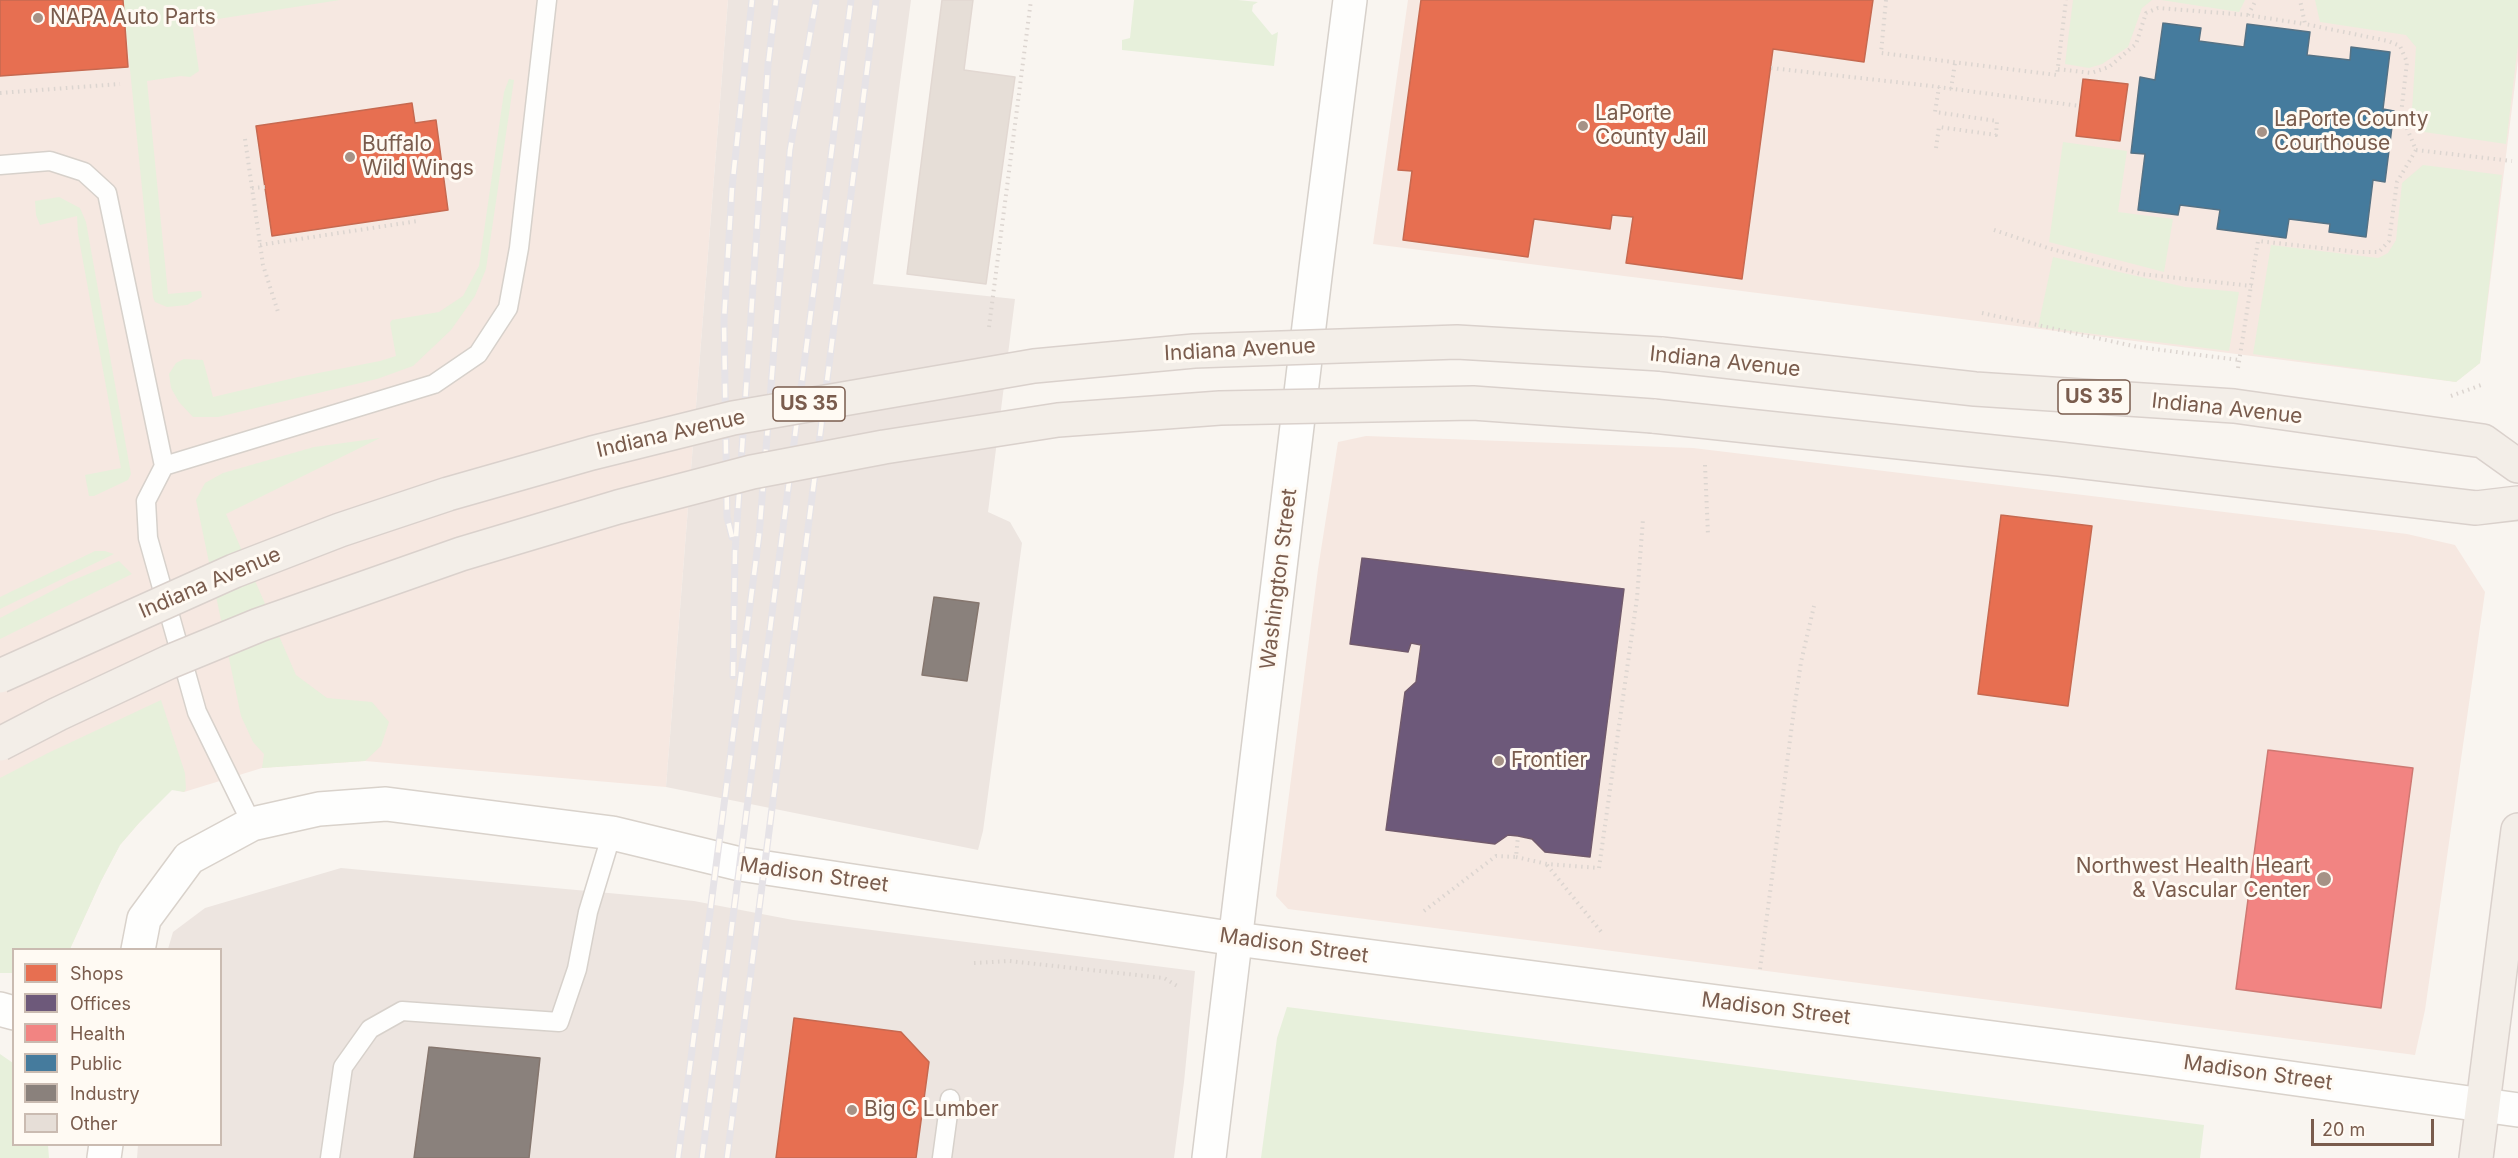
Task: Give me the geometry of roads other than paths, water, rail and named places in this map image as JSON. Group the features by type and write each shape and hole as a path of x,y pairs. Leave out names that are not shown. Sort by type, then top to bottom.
{"main road":[{"name":"Indiana Avenue","path":"0,676 234,571 340,530 470,487 592,453 733,418 1034,366 1194,351 1457,342 1661,354 1975,389 2234,406 2483,441 2518,466"},
{"path":"0,744 159,667 259,624 472,551 618,507 763,470 884,447 1058,420 1220,408 1473,402 1653,416 2476,508 2518,503"},
{"path":"2476,1158 2518,830"}],"street":[{"name":"Washington Street","path":"1209,1158 1350,0"},
{"name":"Madison Street","path":"138,948 144,919 189,858 252,824 319,809 386,804 612,833 740,864 1236,939 2154,1059 2518,1110"}],"lane":[{"path":"164,466 434,384 478,354 508,308 519,248 547,0"},
{"path":"0,165 50,161 84,172 107,193 164,466 146,501 148,538 197,712 252,824"},
{"path":"330,1158 343,1067 370,1029 402,1011 559,1022 577,969 588,912 612,833"},
{"path":"942,1158 950,1099"}],"railway":[{"path":"732,537 727,517 724,320 732,188 752,0"},
{"path":"733,676 735,552 768,65 776,0"},
{"path":"678,1158 759,536 790,150 816,0"},
{"path":"702,1158 851,0"},
{"path":"727,1158 876,0"}],"place":[{"name":"NAPA Auto Parts","path":"38,18"},
{"name":"LaPorte County Jail","path":"1583,126"},
{"name":"LaPorte County Courthouse","path":"2262,132"},
{"name":"Buffalo Wild Wings","path":"350,157"},
{"name":"Frontier","path":"1499,761"},
{"name":"Northwest Health Heart & Vascular Center","path":"2324,879"},
{"name":"Big C Lumber","path":"852,1110"}]}
